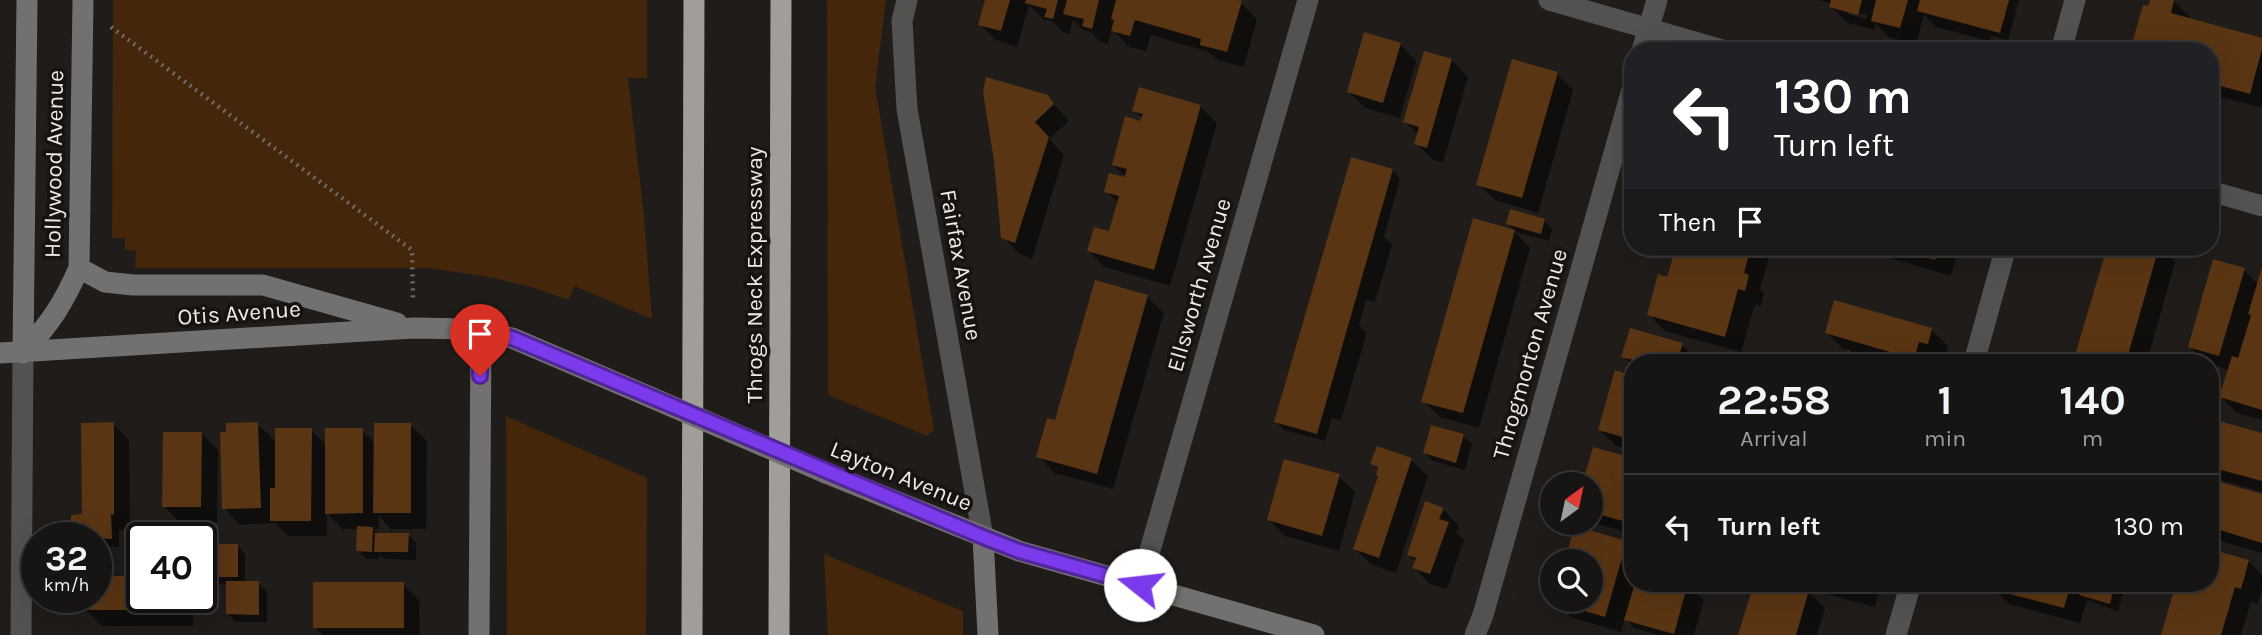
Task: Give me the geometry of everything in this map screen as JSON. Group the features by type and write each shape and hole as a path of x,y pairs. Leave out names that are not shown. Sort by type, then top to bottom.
{"highway":[{"path":"692,635 694,0"},
{"name":"Throgs Neck Expressway","path":"779,635 781,0"}],"street":[{"name":"Hollywood Avenue","path":"21,635 27,0"},
{"name":"Fairfax Avenue","path":"907,0 902,22 907,109 983,537"},
{"name":"Ellsworth Avenue","path":"1140,585 1308,0"},
{"path":"1549,0 1694,42"},
{"path":"1645,42 1657,0"},
{"path":"2063,42 2075,0"},
{"name":"Hollywood Avenue","path":"23,353 56,315 79,268 83,9"},
{"name":"Throgmorton Avenue","path":"1475,635 1483,615 1624,118"},
{"path":"2219,194 2262,206"},
{"path":"1976,354 2003,256"},
{"path":"79,268 105,282 133,285 263,285 414,328"},
{"name":"Otis Avenue","path":"0,353 414,328 481,332"},
{"name":"Layton Avenue","path":"481,332 512,338 826,473 1019,551 1314,635"},
{"path":"479,635 481,332"},
{"path":"983,537 988,635"},
{"path":"1896,635 1908,592"}],"path":[{"path":"83,9 412,250 414,328"}],"shaded area":[{"path":"113,0 647,0 647,78 628,78 644,216 652,319 574,286 569,300 494,278 430,268 135,268 136,251 125,250 125,238 112,238"},
{"path":"827,0 886,0 875,87 934,430 927,436 828,395"},
{"path":"506,416 647,478 646,635 507,635"},
{"path":"824,554 963,611 963,635 828,635"}],"building":[{"path":"985,0 1010,0 1001,31 978,25"},
{"path":"1026,0 1058,0 1053,19 1044,17 1047,9 1025,3"},
{"path":"1067,0 1099,0 1092,29 1082,26 1084,19 1063,14"},
{"path":"1116,0 1242,1 1227,52 1200,45 1201,39 1135,20 1130,36 1111,31"},
{"path":"1831,0 1862,0 1858,15 1829,7"},
{"path":"1876,0 1908,0 1900,28 1871,21"},
{"path":"1920,0 2009,0 2000,33 1917,11"},
{"path":"2150,0 2174,0 2171,13 2262,38 2262,49 2250,94 2219,85 2219,42 2133,42 2143,5 2148,6"},
{"path":"1364,32 1401,43 1383,103 1347,92"},
{"path":"1424,51 1452,59 1427,148 1414,144 1419,127 1403,122"},
{"path":"1512,59 1558,72 1522,198 1476,185"},
{"path":"986,77 1048,95 1054,104 1035,122 1049,137 1015,243 1001,238 994,161 983,92"},
{"path":"1139,87 1201,105 1154,270 1087,251 1094,227 1109,231 1119,196 1104,192 1109,173 1124,177 1126,173 1127,169 1112,165 1125,116 1140,121 1143,114 1132,111"},
{"path":"1351,157 1393,169 1317,434 1274,422"},
{"path":"1510,209 1545,219 1541,234 1506,224"},
{"path":"1473,218 1515,230 1463,413 1421,402"},
{"path":"1673,256 1749,256 1744,273 1749,275 1745,291 1738,289 1725,337 1647,315 1658,274 1667,277"},
{"path":"2104,256 2156,256 2128,354 2075,354"},
{"path":"2213,259 2245,268 2219,356 2188,347"},
{"path":"2262,267 2262,410 2219,397 2232,356 2238,358"},
{"path":"1095,280 1148,295 1097,474 1036,457 1047,418 1055,420"},
{"path":"1834,300 1932,328 1928,344 1919,342 1915,354 1897,354 1825,333"},
{"path":"1630,328 1683,343 1679,354 1624,354 1624,358 1621,357"},
{"path":"1615,370 1624,373 1624,437 1598,430"},
{"path":"2219,421 2262,433 2262,481 2219,469"},
{"path":"114,422 114,515 111,514 111,522 71,522 71,515 82,514 81,423"},
{"path":"258,422 261,508 222,509 220,432 226,432 226,423"},
{"path":"374,423 411,423 411,513 373,513"},
{"path":"1431,425 1464,434 1456,463 1423,453"},
{"path":"275,428 312,428 311,521 270,521 270,488 275,488"},
{"path":"325,428 363,428 363,513 325,514"},
{"path":"163,432 202,432 201,507 162,507"},
{"path":"1377,446 1412,458 1379,558 1353,549 1378,476 1378,467 1370,464"},
{"path":"1593,447 1624,456 1624,521 1603,515 1603,472 1586,472"},
{"path":"1284,459 1340,474 1322,536 1267,520"},
{"path":"2219,482 2262,494 2262,543 2219,530"},
{"path":"1425,501 1444,508 1439,519 1449,522 1430,574 1412,568 1416,558 1407,555"},
{"path":"357,526 373,527 372,552 356,551"},
{"path":"375,533 409,533 408,552 374,552"},
{"path":"1603,534 1624,540 1624,551 1605,617 1588,612 1603,612 1603,549 1568,549 1572,536"},
{"path":"217,544 238,544 238,577 217,577"},
{"path":"2219,552 2249,560 2241,589 2235,587 2221,635 2161,635 2173,592 2219,592"},
{"path":"112,576 126,576 126,610 112,610"},
{"path":"226,581 259,581 259,615 226,614"},
{"path":"313,582 404,582 404,628 313,628"},
{"path":"1632,592 1686,592 1674,634 1624,620"},
{"path":"1751,592 1808,592 1796,635 1738,635"},
{"path":"2002,592 2068,592 2064,608"},
{"path":"2080,592 2113,592 2110,604 2079,595"}],"route":[{"path":"480,376 481,332 512,338 826,473 983,537 1019,551 1140,585"}]}
